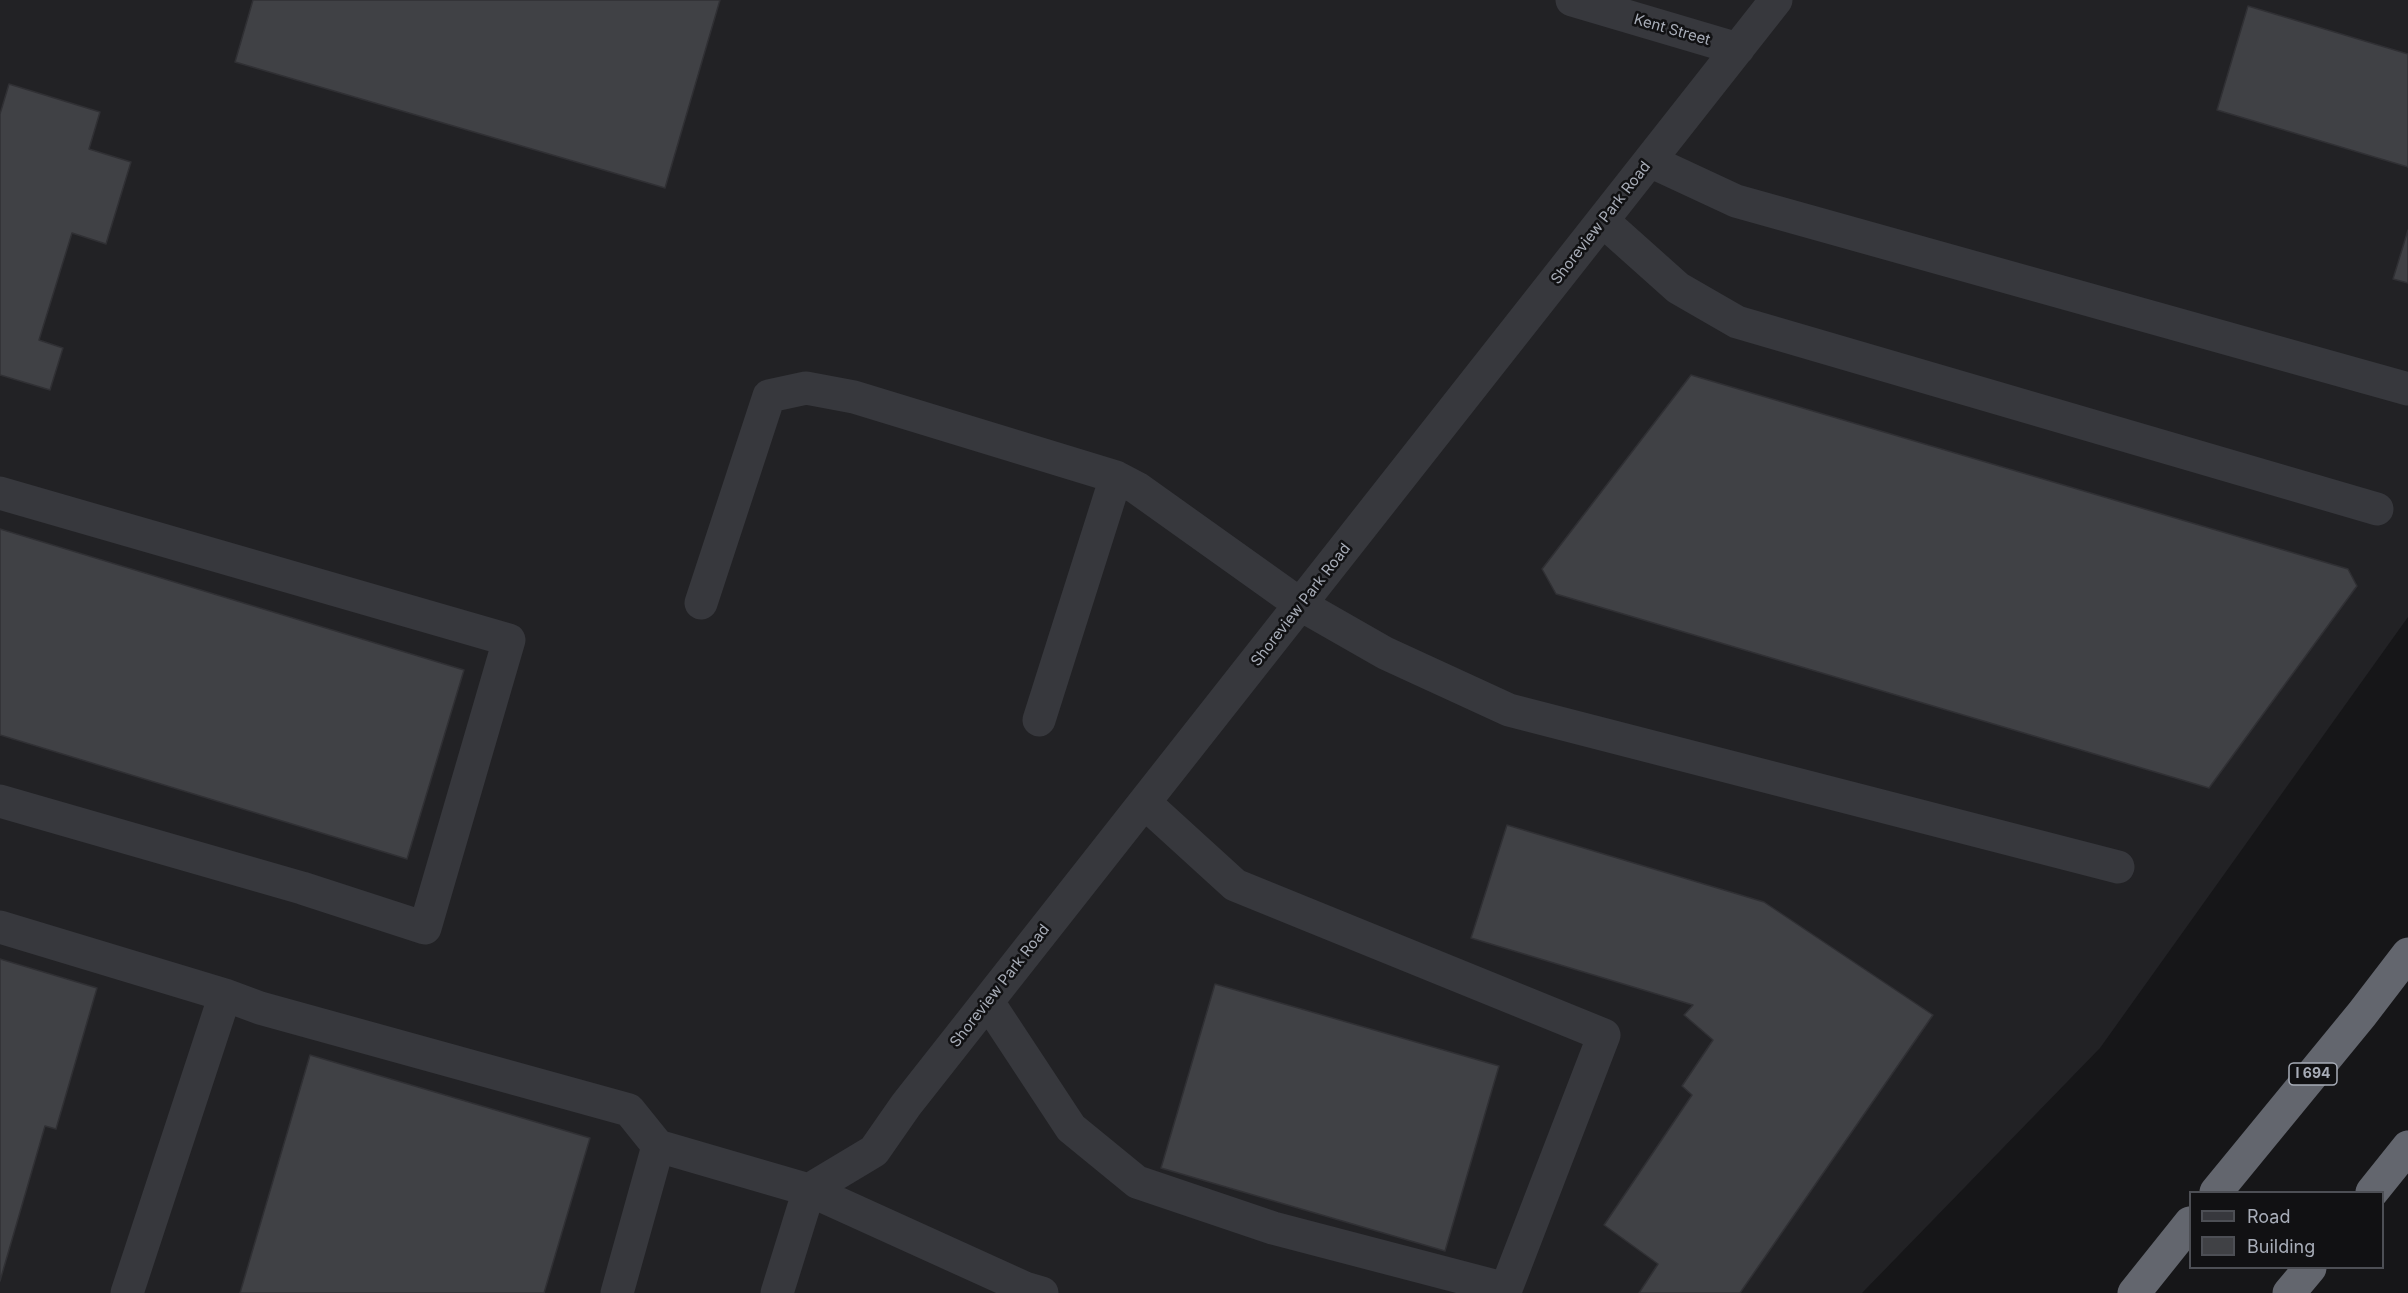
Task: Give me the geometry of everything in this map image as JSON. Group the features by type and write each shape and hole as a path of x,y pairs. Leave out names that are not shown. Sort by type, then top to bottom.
{"highway":[{"name":"I 694","path":"2217,1191 2362,1014 2408,954"},
{"path":"2373,1191 2408,1147"},
{"path":"2134,1293 2189,1225"},
{"path":"2289,1293 2309,1269"}],"street":[{"name":"Kent Street","path":"1572,0 1738,49"},
{"name":"Shoreview Park Road","path":"809,1190 874,1151 906,1105 1776,0"},
{"path":"1650,161 1736,201 2408,389"},
{"path":"1603,221 1678,288 1737,322 2377,509"},
{"path":"701,603 769,396 806,388 854,397 1116,477 1137,488 1301,604 1385,654 1509,710 2118,867"},
{"path":"1039,720 1116,477"},
{"path":"0,493 509,640 425,928 302,888 0,801"},
{"path":"988,1002 1071,1128 1137,1182 1273,1228 1506,1289 1604,1035 1235,885 1145,802"},
{"path":"0,927 225,995 260,1008 629,1110 658,1146 809,1190 1025,1288 1042,1293"},
{"path":"127,1293 225,995"},
{"path":"617,1293 658,1146"},
{"path":"777,1293 809,1190"}],"shaded area":[{"path":"0,0 2408,0 2408,617 2100,1048 1862,1293 0,1293"}],"building":[{"path":"253,0 720,0 665,188 235,62"},
{"path":"2248,6 2408,54 2408,167 2217,110"},
{"path":"9,84 100,112 89,149 131,162 106,244 72,233 39,340 63,348 50,390 0,375 0,114"},
{"path":"2408,230 2408,283 2393,279"},
{"path":"1691,375 2348,569 2357,586 2209,788 1556,594 1542,569"},
{"path":"0,529 464,670 407,859 0,735"},
{"path":"1507,825 1764,902 1933,1015 1740,1293 1639,1293 1658,1264 1604,1225 1692,1095 1682,1086 1713,1040 1684,1015 1693,1005 1471,938"},
{"path":"0,959 97,988 56,1129 45,1126 0,1281"},
{"path":"1215,984 1499,1066 1445,1251 1161,1168"},
{"path":"310,1055 590,1138 544,1293 240,1293"}]}
